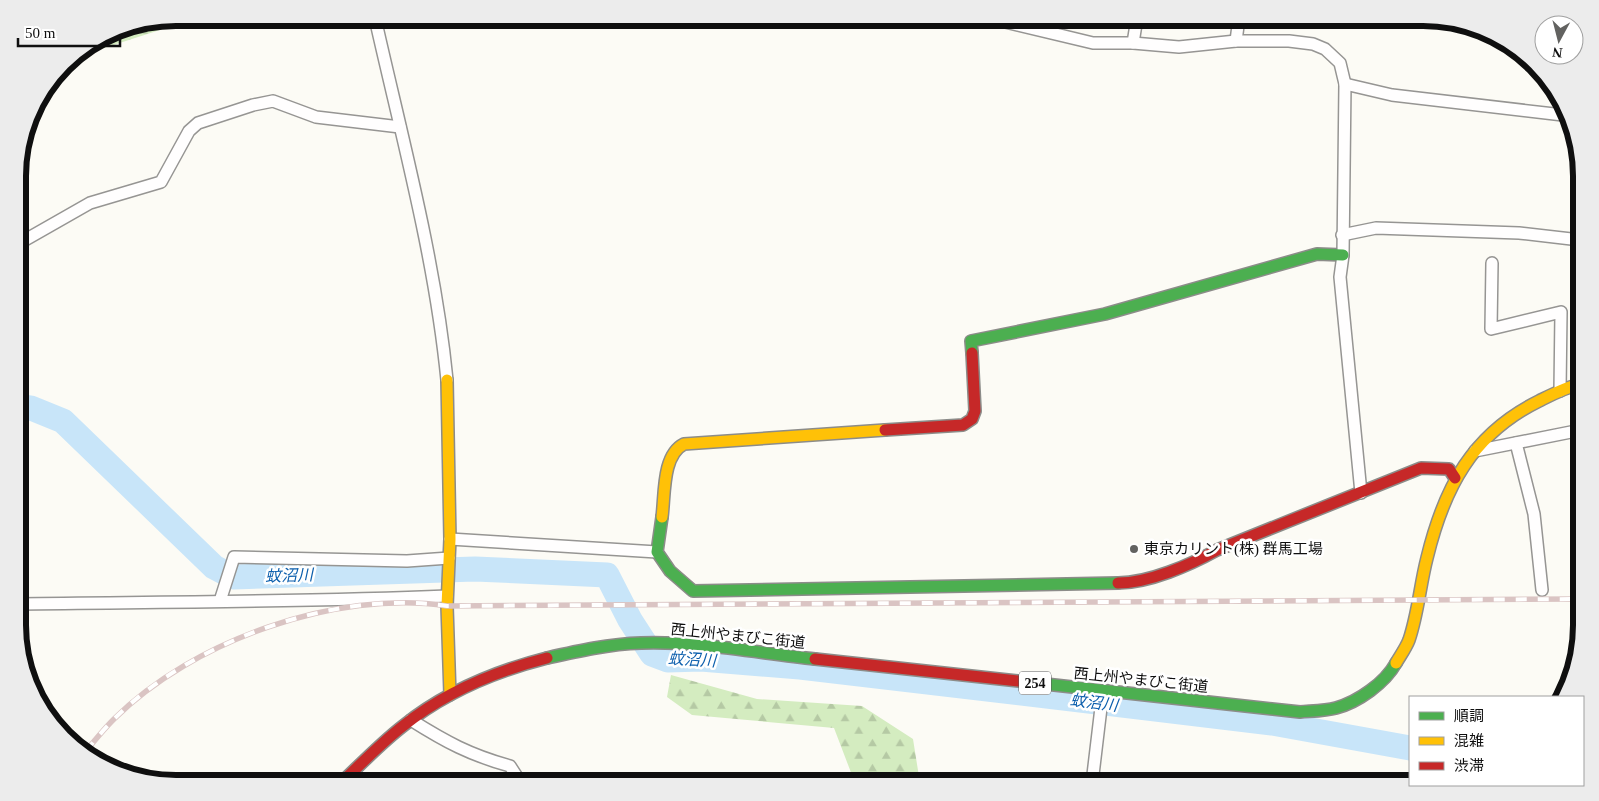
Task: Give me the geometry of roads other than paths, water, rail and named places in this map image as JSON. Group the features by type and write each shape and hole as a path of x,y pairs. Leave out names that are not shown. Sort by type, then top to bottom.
{"main road":[{"path":"1343,255 1317,254 1105,314 971,341 975,411 972,419 962,425 684,444 676,448 670,458 657,552 670,571 693,591 1130,583 1194,563 1217,550 1421,468 1449,469 1455,478"},
{"path":"447,380 450,539 447,596 450,695"},
{"name":"西上州やまびこ街道","path":"351,775 411,720 450,695 513,669 563,654 631,644 680,644 1103,694 1300,712 1336,708 1367,692 1390,672 1409,641 1440,513 1455,478 1474,451 1514,413 1573,387"}],"street":[{"path":"377,26 442,326 447,380"},
{"path":"1022,26 1093,43 1133,43 1179,47 1236,41 1289,41 1313,44 1324,49 1340,63 1345,84 1343,255 1340,276 1360,493"},
{"path":"1133,43 1136,26"},
{"path":"1236,41 1238,26"},
{"path":"1345,84 1392,95 1559,115"},
{"path":"27,239 90,203 110,195 161,182 189,131 198,123 213,117 273,101 316,117 400,127"},
{"path":"1342,235 1376,228 1519,233 1573,239"},
{"path":"1492,263 1491,329 1561,312 1560,391"},
{"path":"1474,451 1573,432"},
{"path":"1516,443 1534,514 1542,590"},
{"path":"450,539 657,552"},
{"path":"221,595 234,557 407,561 449,558"},
{"path":"26,604 221,595 304,602 447,596"},
{"path":"1093,774 1103,694"},
{"path":"411,720 450,745 480,758 510,766 516,775"}],"waterway":[{"name":"蚊沼川","path":"26,407 63,421 214,567 233,577 475,569 607,575 630,620 652,654 668,660 701,659 800,667 1139,707 1272,723 1409,748"}],"railway":[{"path":"89,747 114,719 146,691 183,666 225,644 268,627 314,614 360,606 404,603 447,606 1573,599"}],"place":[{"name":"東京カリント(株) 群馬工場","path":"1134,549"}]}
